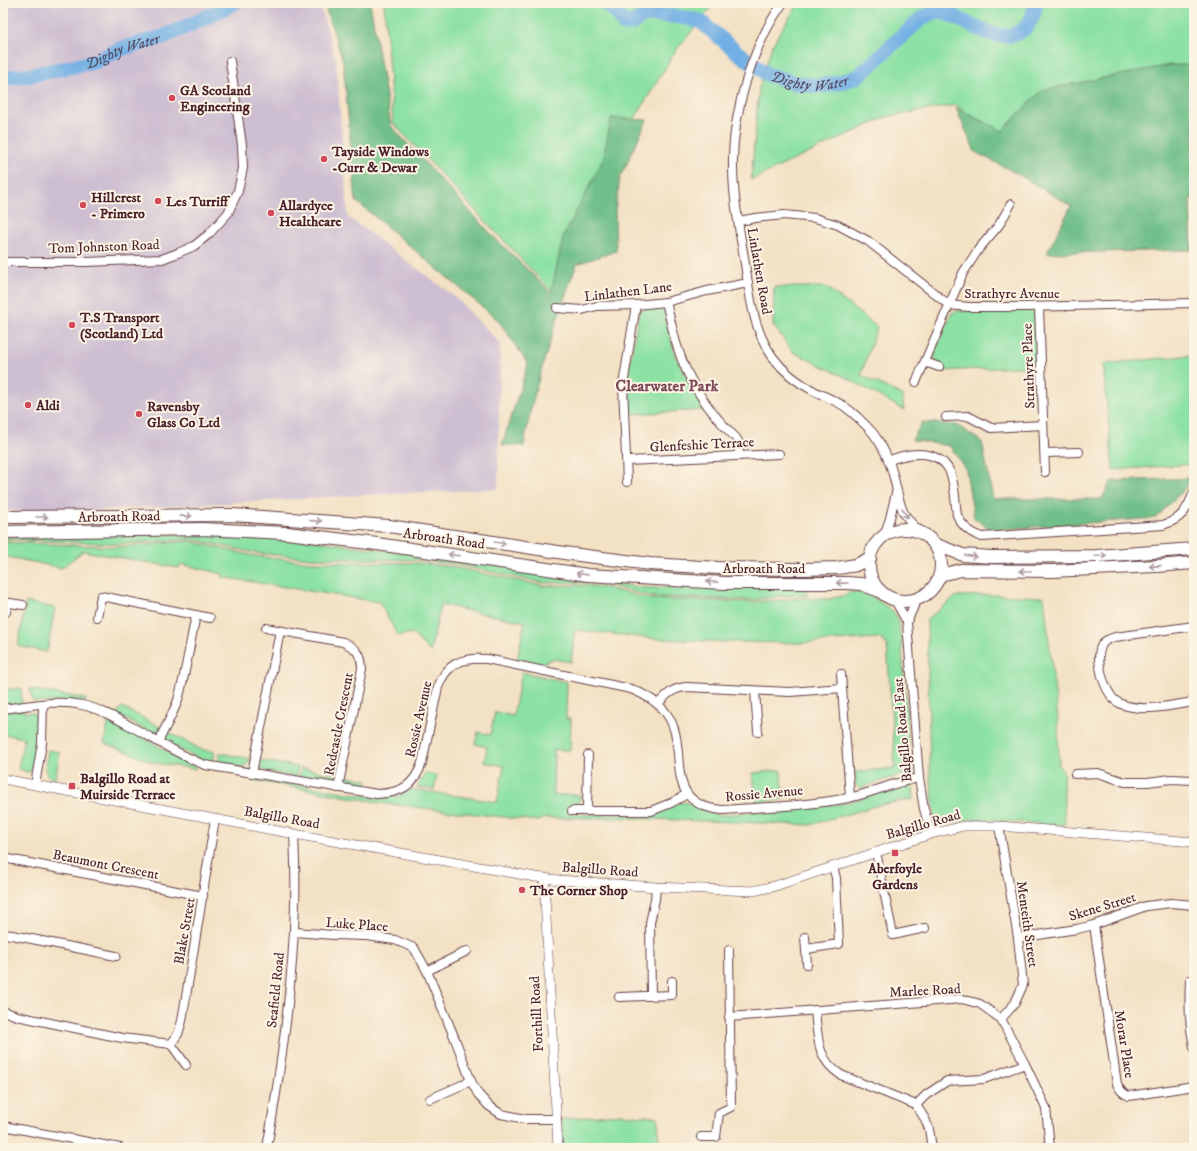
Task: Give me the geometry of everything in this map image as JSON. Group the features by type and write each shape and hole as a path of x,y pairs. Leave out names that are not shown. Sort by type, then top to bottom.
{"main road":[{"name":"Arbroath Road","path":"3,516 233,515 381,525 571,554 650,564 719,568 838,568 856,565 870,558"},
{"name":"Arbroath Road","path":"3,532 202,529 287,533 377,544 588,575 724,583 848,583 861,584 880,591"},
{"path":"909,529 918,531 927,536 934,544 941,559 940,575 935,585 927,593 917,599 906,601 895,600 880,591 874,584 869,566 870,558 877,542 884,536 892,531 909,529"},
{"path":"934,544 963,555 991,557 1097,556 1194,549"},
{"path":"940,575 961,570 1052,571 1194,563"}],"street":[{"name":"Linlathen Road","path":"783,3 769,23 761,40 748,77 737,121 733,154 734,181 739,222 754,317 760,336 772,357 788,374 807,388 843,406 858,418 877,440 893,473 896,493 902,510 918,531"},
{"name":"Tom Johnston Road","path":"3,262 86,262 162,259 194,246 209,234 228,213 238,191 242,168 242,145 230,61"},
{"path":"916,382 966,267 983,244 996,231 1011,204"},
{"name":"Strathyre Avenue","path":"739,222 755,218 784,215 815,218 838,225 868,241 949,305 969,307 1039,307 1194,303"},
{"name":"Linlathen Lane","path":"557,308 582,310 597,306 636,305 666,302 707,291 748,283"},
{"path":"666,302 678,349 690,378 705,404 716,418 736,438 738,442 739,455"},
{"path":"627,482 623,380 636,305"},
{"name":"Strathyre Place","path":"1039,307 1045,472"},
{"path":"925,362 940,367"},
{"name":"Strathyre Place","path":"946,417 968,416 991,428 1043,425"},
{"path":"1045,453 1079,452"},
{"name":"Glenfeshie Terrace","path":"627,461 779,454"},
{"path":"888,461 905,455 914,454 930,455 941,461 950,472 952,478 960,522 973,534 982,537 1163,525 1177,519 1186,510 1194,492"},
{"name":"Linlathen Road","path":"884,536 892,512 896,493"},
{"path":"97,618 101,596 210,618"},
{"name":"Balgillo Road East","path":"907,622 917,599"},
{"name":"Balgillo Road East","path":"895,600 907,622 919,778 924,809 931,834"},
{"path":"6,612 5,602 23,605"},
{"path":"158,742 178,700 196,615"},
{"path":"1194,626 1115,637 1104,642 1099,651 1100,670 1109,694 1120,703 1143,708 1194,702"},
{"name":"Redcastle Crescent","path":"266,628 343,642 352,646 359,652 362,660 362,668 338,788"},
{"path":"252,773 280,631"},
{"name":"Rossie Avenue","path":"3,709 44,704 81,704 96,708 189,759 205,765 338,788 377,794 387,794 398,791 412,782 419,773 438,687 442,676 449,669 462,661 474,658 487,659 631,689 644,694 658,704 667,714 676,738 679,774 687,794 702,806 711,809 722,810 832,801 905,780 919,778"},
{"path":"841,674 850,797"},
{"path":"658,704 668,694 678,688 686,687 790,692 842,688"},
{"path":"755,691 758,732"},
{"path":"34,785 42,743 44,704"},
{"path":"587,811 588,755"},
{"path":"1075,774 1098,773 1125,782 1148,782 1171,779 1194,780"},
{"name":"Balgillo Road","path":"3,779 294,834 544,878 656,887 753,890 775,886 931,834 964,826 999,826 1194,842"},
{"path":"572,811 650,811 671,803 687,794"},
{"name":"Blake Street","path":"171,1044 178,1034 182,1021 216,819"},
{"name":"Menteith Street","path":"999,826 1018,938 1023,985 1015,1003 1001,1019"},
{"name":"Seafield Road","path":"267,1148 277,1090 291,976 296,902 294,834"},
{"path":"876,852 893,934 925,928"},
{"name":"Beaumont Crescent","path":"3,858 203,896"},
{"path":"806,949 839,944 836,878 833,867"},
{"name":"Forthill Road","path":"544,878 558,1148"},
{"path":"652,996 650,923 656,887"},
{"name":"Skene Street","path":"1018,938 1094,925 1146,906 1171,903 1194,905"},
{"name":"Morar Place","path":"1094,925 1117,1084 1122,1093 1129,1096 1194,1086"},
{"name":"Luke Place","path":"294,932 366,936 395,940 414,948 427,971 471,1081 478,1094 489,1106 501,1114 525,1119 557,1119"},
{"path":"3,934 116,956"},
{"path":"805,937 807,964"},
{"path":"701,1137 716,1137 719,1113 731,1107 729,950"},
{"path":"427,971 467,951"},
{"path":"619,997 672,995 672,980"},
{"path":"1194,980 1190,980 1189,1003 1190,1024 1194,1047"},
{"name":"Marlee Road","path":"729,1017 962,999 980,1004 1001,1019 1025,1064 1046,1108 1050,1148"},
{"path":"815,1010 819,1042 823,1057 833,1070 841,1075 916,1105 925,1119 929,1129 932,1148"},
{"path":"3,1011 17,1016 122,1038 171,1044 186,1065"},
{"path":"916,1105 926,1095 948,1081 984,1079 1025,1064"},
{"path":"430,1099 471,1081"},
{"path":"3,1126 120,1148"}],"shaded area":[{"path":"3,3 319,3 336,59 348,217 455,297 500,343 498,489 361,495 71,512 24,512 3,510"}],"green space":[{"path":"324,3 370,3 391,126 493,236 551,293 563,237 603,160 611,118 647,120 620,178 615,210 616,251 577,264 558,316 541,372 531,408 524,446 502,445 528,364 498,320 356,201 343,61"},
{"path":"384,3 715,3 677,49 613,154 553,293 393,123"},
{"path":"799,3 1194,3 1194,58 1189,60 1192,67 1010,147 956,105 886,117 751,180 759,87 772,46"},
{"path":"1170,65 1194,65 1194,198 1190,199 1192,250 1047,253 1071,206 1016,173 975,152 956,108 1002,131 1042,90"},
{"path":"774,287 826,287 877,327 861,375 902,395 904,410 847,378 793,352 773,325"},
{"path":"663,307 675,355 705,410 630,414 629,368 639,310"},
{"path":"957,311 1031,311 1035,314 1038,366 941,371 941,364 934,360 935,351 952,313"},
{"path":"1194,355 1194,464 1113,470 1103,364"},
{"path":"922,422 957,425 982,442 993,499 1102,499 1111,481 1194,479 1156,518 991,530 974,518 966,470 950,446 912,440"},
{"path":"191,534 287,537 607,580 637,587 654,588 704,586 808,588 808,595 780,596 752,600 652,597 608,585 586,582 543,583 454,564 421,560 311,558 256,553 190,539 119,544 3,539 3,537"},
{"path":"189,541 255,556 311,562 421,563 453,567 543,586 585,585 607,588 650,599 752,602 804,598 828,599 843,596 850,592 858,592 873,597 893,611 897,617 901,634 910,763 908,770 904,774 860,788 856,786 854,772 895,768 887,644 879,638 801,643 729,642 659,639 575,630 571,662 553,659 539,664 517,659 525,622 441,605 430,652 412,633 398,636 379,602 221,577 223,574 181,564 179,568 83,551 62,568 3,556 3,542 119,547"},
{"path":"996,595 1044,597 1058,719 1059,766 1065,774 1063,780 1065,825 971,819 936,826 930,775 927,619 957,596"},
{"path":"26,602 55,608 47,652 18,646"},
{"path":"522,672 567,682 566,719 571,719 570,750 554,750 553,795 581,795 578,802 571,805 571,814 651,815 682,802 692,804 709,813 719,815 840,804 902,785 908,785 913,788 914,799 879,805 810,825 628,818 545,818 538,821 388,804 251,780 251,777 380,798 398,796 412,789 497,802 504,766 484,762 487,747 475,744 478,732 490,735 495,712 513,716"},
{"path":"21,688 22,704 3,706 3,690"},
{"path":"30,689 86,699 85,702 33,702"},
{"path":"122,707 162,728 156,732 149,732 116,714"},
{"path":"24,710 24,713 31,712 35,714 38,726 32,770 28,772 18,769 24,738 3,734 3,712"},
{"path":"109,719 195,767 195,769 155,763 104,743"},
{"path":"167,731 200,749 215,752 213,763 200,759 167,743"},
{"path":"48,750 60,752 55,779 48,776 45,769"},
{"path":"220,753 251,759 244,766 237,768 218,764"},
{"path":"258,760 298,767 296,777 264,771 259,767"},
{"path":"301,768 337,775 334,780 329,782 299,778"},
{"path":"781,770 784,799 756,802 753,773"},
{"path":"425,773 437,775 434,790 417,787"},
{"path":"344,776 368,780 366,789 350,786 344,779"},
{"path":"621,1114 658,1117 659,1148 562,1148 562,1119"}],"waterway":[{"name":"Dighty Water","path":"3,78 31,75 94,62 120,49 163,37 234,3"},
{"name":"Dighty Water","path":"605,3 616,7 636,6 642,8 651,15"},
{"name":"Dighty Water","path":"605,3 617,13 624,24 632,23 645,15 675,16 700,21 738,53 767,74 795,83 819,86 837,83 857,77 922,18 935,11 950,15 987,32 1007,36 1016,34 1030,23 1033,17 1035,3"}],"place":[{"name":"GA Scotland Engineering","path":"172,98"},
{"name":"Tayside Windows -Curr & Dewar","path":"324,159"},
{"name":"Les Turriff","path":"158,201"},
{"name":"Hillcrest - Primero","path":"83,205"},
{"name":"Allardyce Healthcare","path":"271,213"},
{"name":"T.S Transport (Scotland) Ltd","path":"72,325"},
{"name":"Aldi","path":"28,405"},
{"name":"Ravensby Glass Co Ltd","path":"139,414"},
{"name":"Balgillo Road at Muirside Terrace","path":"72,786"},
{"name":"Aberfoyle Gardens","path":"895,853"},
{"name":"The Corner Shop","path":"522,890"}],"district":[{"name":"Clearwater Park","path":"667,385"}]}
